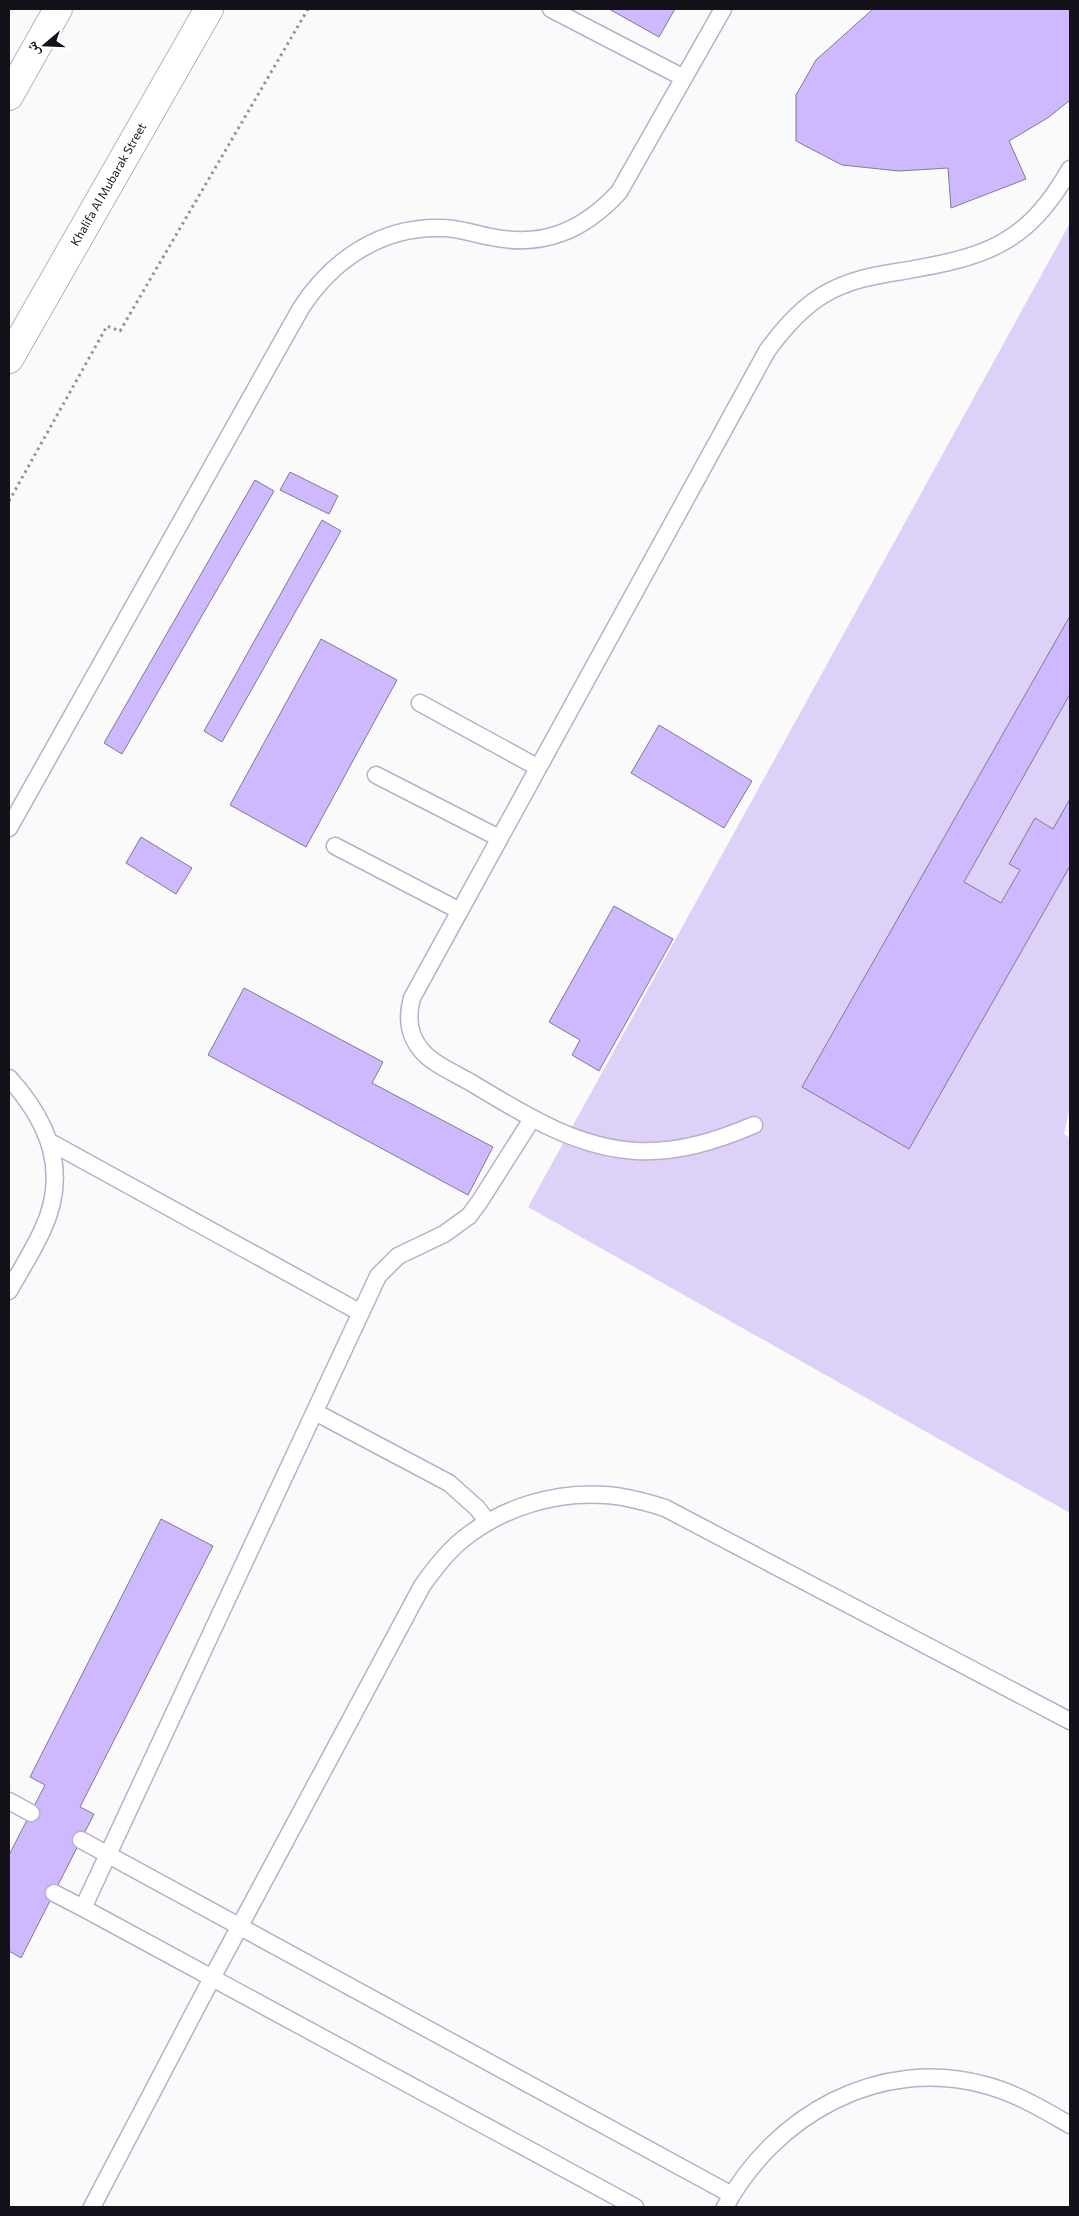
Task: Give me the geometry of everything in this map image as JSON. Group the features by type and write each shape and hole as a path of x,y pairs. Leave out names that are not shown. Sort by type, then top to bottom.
{"main road":[{"path":"9,96 58,9"},
{"name":"Khalifa Al Mubarak Street","path":"9,359 208,9"}],"lane":[{"path":"551,9 684,78"},
{"path":"9,828 301,308 315,287 350,254 372,242 395,234 419,229 443,228 515,240 539,239 562,234 584,223 603,209 619,192 723,9"},
{"path":"754,1125 726,1137 697,1146 668,1150 637,1151 607,1148 567,1136 532,1119 422,1052 410,1031 409,1008 412,998 537,767 767,351 783,330 802,310 848,283 874,276 948,263 973,256 996,246 1018,233 1037,216 1054,197 1070,169"},
{"path":"420,703 537,767"},
{"path":"376,775 499,838"},
{"path":"335,846 460,911"},
{"path":"9,1078 27,1098 40,1119 50,1142 54,1172 50,1210 42,1231 9,1291"},
{"path":"84,1908 378,1276 387,1265 410,1249 444,1234 469,1216 532,1119"},
{"path":"50,1142 361,1313"},
{"path":"314,1412 449,1483 477,1508 488,1522"},
{"path":"92,2207 422,1586 440,1561 462,1540 488,1522 523,1506 575,1495 606,1495 636,1499 665,1508 1070,1721"},
{"path":"9,1801 31,1813"},
{"path":"81,1840 240,1926 729,2201 752,2166 768,2148 798,2121 826,2104 848,2094 887,2082 919,2078 952,2079 983,2084 1014,2094 1070,2125"},
{"path":"54,1894 84,1908 635,2207"}],"path":[{"path":"9,501 107,326 120,331 308,9"}],"shaded area":[{"path":"1070,223 1070,1105 1064,1134 1070,1138 1070,1513 528,1207"}],"building":[{"path":"609,9 675,9 659,37"},
{"path":"873,9 1070,9 1070,100 1049,117 1009,141 1026,179 951,208 948,168 899,171 842,165 796,141 796,95 816,60"},
{"path":"290,472 338,496 329,514 280,490"},
{"path":"255,480 274,491 122,754 104,743"},
{"path":"322,520 341,531 222,742 204,731"},
{"path":"1070,616 1070,694 964,882 1001,903 1020,870 1009,864 1035,818 1053,829 1070,799 1070,866 909,1149 802,1087"},
{"path":"321,639 397,680 306,847 230,805"},
{"path":"659,725 752,781 724,828 631,773"},
{"path":"141,837 192,868 176,894 126,863"},
{"path":"614,906 673,939 599,1071 572,1055 580,1040 549,1022"},
{"path":"244,988 383,1062 372,1083 493,1147 468,1195 208,1055"},
{"path":"161,1519 213,1546 80,1807 94,1814 21,1958 9,1951 9,1855 45,1785 30,1777"}]}
